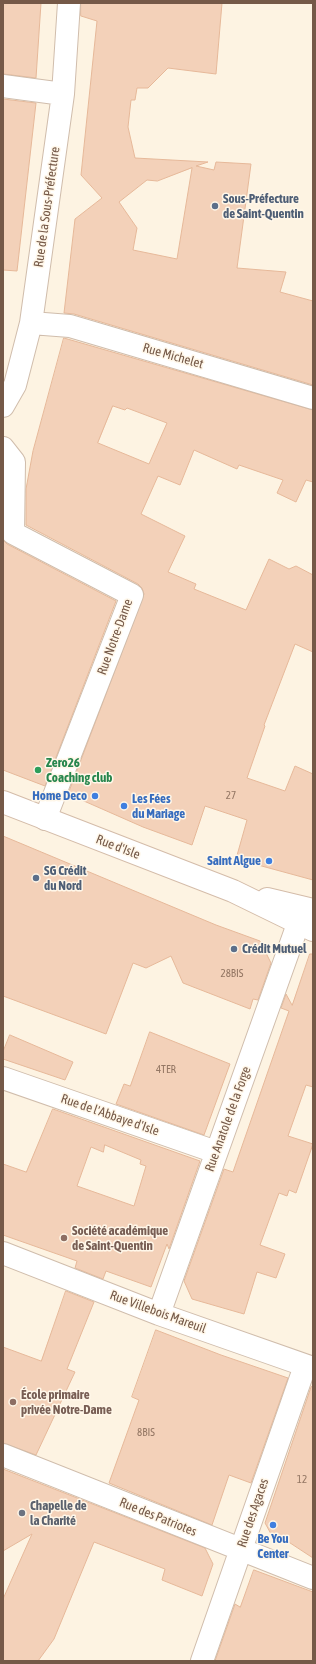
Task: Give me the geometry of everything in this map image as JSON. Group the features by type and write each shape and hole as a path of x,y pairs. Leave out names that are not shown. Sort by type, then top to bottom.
{"street":[{"name":"Rue de la Sous-Préfecture","path":"3,406 15,385 31,323 63,94 69,3"},
{"path":"3,86 63,94"},
{"name":"Rue Michelet","path":"31,323 70,326 313,398"},
{"name":"Rue Notre-Dame","path":"3,448 14,462 13,533 132,595 46,819"},
{"name":"Rue d'Isle","path":"3,802 308,921"},
{"name":"Rue Anatole de la Forge","path":"159,1314 216,1152 308,921"},
{"name":"Rue de l'Abbaye d'Isle","path":"3,1078 216,1152"},
{"name":"Rue Villebois Mareuil","path":"3,1253 159,1314 309,1367"},
{"name":"Rue des Agaces","path":"202,1661 240,1550 309,1367"},
{"name":"Rue des Patriotes","path":"3,1455 313,1578"}],"building":[{"path":"3,3 41,3 36,78 3,74"},
{"path":"81,3 222,3 216,74 168,68 148,88 137,88 135,100 131,100 128,127 135,158 208,162 196,166 214,170 216,162 251,164 237,268 286,272 280,292 313,301 313,385 74,314 64,313 75,219 102,198 81,175 97,21 81,16","holes":["192,168 177,259 133,250 137,228 119,202 147,180 157,181"]},
{"path":"3,99 36,103 17,271 3,270"},
{"path":"64,338 313,410 313,482 306,480 296,502 277,493 283,480 239,465 237,469 194,450 180,485 158,476 141,514 185,536 168,572 196,584 194,589 246,610 269,559 289,569 296,566 313,575 313,652 295,644 264,725 265,726 247,778 285,791 295,766 313,774 313,880 236,859 247,820 205,806 192,845 143,827 68,794 144,594 142,588 138,584 26,525 26,489 33,451","holes":["113,406 125,410 127,408 167,423 149,464 98,443"]},
{"path":"3,540 7,544 116,601 45,786 3,770"},
{"path":"3,836 216,925 260,941 271,963 258,1000 253,999 250,1009 183,983 171,956 146,968 133,963 106,1034 3,996"},
{"path":"310,954 313,954 313,1087 306,1085 288,1136 313,1144 296,1193 289,1190 287,1196 279,1193 260,1245 285,1254 276,1278 257,1272 244,1314 192,1299 184,1281 224,1169 233,1172 289,1011 281,1008 286,994 292,1005"},
{"path":"150,1032 230,1064 204,1135 116,1104 124,1084 130,1086"},
{"path":"10,1035 73,1062 65,1080 3,1059 3,1052"},
{"path":"53,1109 200,1161 169,1249 167,1244 151,1287 106,1271 103,1279 75,1268 77,1261 3,1235 3,1164 26,1172","holes":["105,1145 141,1160 140,1164 146,1166 134,1206 77,1186 91,1147 103,1152"]},
{"path":"66,1291 94,1302 67,1369 75,1372 36,1455 3,1443 3,1347 41,1361"},
{"path":"156,1330 221,1355 288,1378 251,1483 229,1475 212,1525 109,1483 139,1400 132,1397"},
{"path":"313,1386 313,1558 281,1537 271,1534 265,1523 311,1387"},
{"path":"3,1469 205,1548 213,1564 202,1596 162,1580 165,1569 94,1542 54,1639 38,1661 3,1661 3,1599 32,1534 3,1551"},
{"path":"254,1570 313,1592 313,1661 215,1661 235,1604 240,1607"}],"place":[{"name":"Sous-Préfecture de Saint-Quentin","path":"215,206"},
{"name":"Zero26 Coaching club","path":"38,770"},
{"name":"Home Deco","path":"95,796"},
{"name":"Les Fées du Mariage","path":"124,806"},
{"name":"Saint Algue","path":"269,861"},
{"name":"SG Crédit du Nord","path":"36,878"},
{"name":"Crédit Mutuel","path":"234,949"},
{"name":"Société académique de Saint-Quentin","path":"64,1238"},
{"name":"École primaire privée Notre-Dame","path":"13,1402"},
{"name":"Chapelle de la Charité","path":"22,1513"},
{"name":"Be You Center","path":"273,1525"}]}
